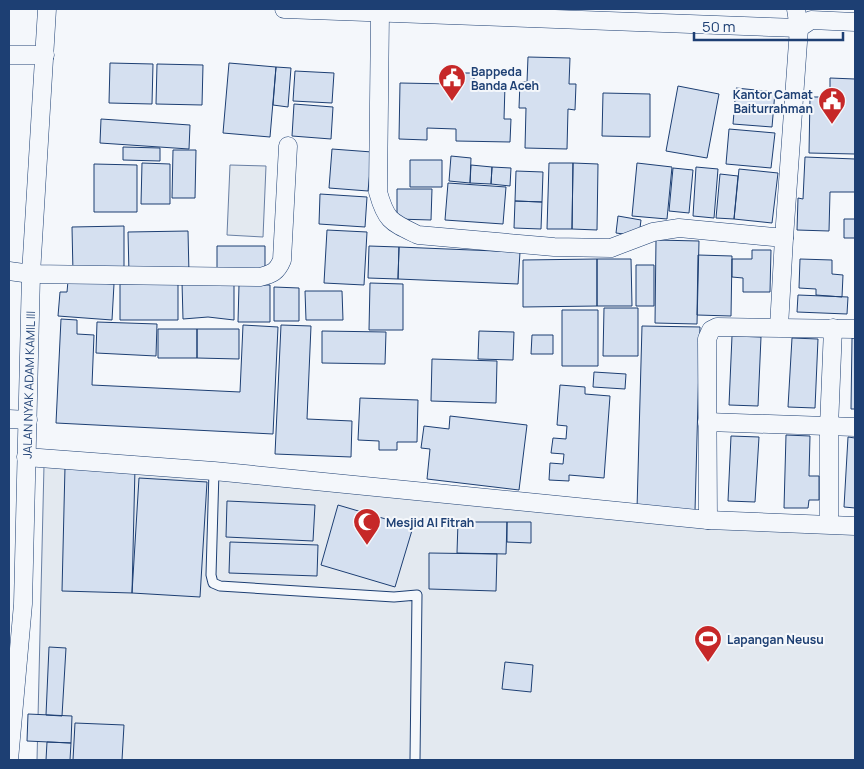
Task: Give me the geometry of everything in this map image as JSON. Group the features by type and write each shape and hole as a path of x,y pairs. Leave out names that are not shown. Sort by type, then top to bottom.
{"street":[{"name":"JALAN NYAK ADAM KAMIL III","path":"9,760 16,573 28,420 31,274 45,55 46,9"},
{"path":"284,9 380,13 801,16 855,22"},
{"path":"380,13 378,192 384,212 398,226 418,235 554,247 611,248 653,232 679,228 784,238"},
{"path":"778,327 801,16"},
{"path":"9,55 45,55"},
{"path":"9,271 31,274 260,277 271,275 278,269 282,260 288,146"},
{"path":"708,520 707,339 711,330 717,327 855,329"},
{"path":"829,524 834,328"},
{"path":"9,419 28,420"},
{"path":"707,422 855,428"},
{"path":"26,457 214,471 708,520 855,526"}],"lane":[{"path":"214,471 211,576 213,583 220,586 394,597 417,595 415,760"}],"shaded area":[{"path":"230,165 266,166 263,237 227,235"},
{"path":"44,465 855,526 855,760 37,760"}],"building":[{"path":"528,57 570,58 569,84 576,84 575,110 568,109 567,149 525,148 526,108 519,108 520,82 527,82"},
{"path":"110,63 153,64 152,104 109,103"},
{"path":"229,63 276,67 270,137 223,133"},
{"path":"157,64 203,65 202,105 156,104"},
{"path":"276,67 291,68 288,107 273,105"},
{"path":"295,71 334,73 332,103 293,101"},
{"name":"Bappeda Banda Aceh","path":"451,73 474,73 474,85 505,85 504,119 511,119 510,142 456,141 456,129 427,128 427,140 399,139 400,83 451,84"},
{"name":"Kantor Camat Baiturrahman","path":"830,78 855,79 855,154 809,153 810,97 830,97"},
{"path":"678,86 719,94 707,158 666,151"},
{"path":"736,88 775,92 772,127 733,124"},
{"path":"603,93 650,94 650,137 602,136"},
{"path":"294,104 333,107 331,139 292,136"},
{"path":"101,119 190,125 189,149 100,143"},
{"path":"729,129 775,133 771,168 726,164"},
{"path":"123,147 160,148 160,161 123,160"},
{"path":"332,149 372,152 368,191 329,188"},
{"path":"173,150 196,150 195,198 172,198"},
{"path":"451,156 471,158 470,183 449,181"},
{"path":"805,157 855,159 855,192 830,192 829,231 797,230 798,198 803,199"},
{"path":"410,160 442,160 442,187 410,187"},
{"path":"142,163 170,164 170,204 141,204"},
{"path":"549,163 573,163 572,229 547,229"},
{"path":"573,163 598,164 597,230 572,229"},
{"path":"637,163 672,167 667,219 632,216"},
{"path":"94,164 137,165 137,212 94,212"},
{"path":"471,165 492,167 491,184 470,183"},
{"path":"492,167 511,168 510,186 491,184"},
{"path":"696,167 718,169 714,218 693,216"},
{"path":"673,168 693,170 689,213 669,211"},
{"path":"739,169 778,173 772,223 734,219"},
{"path":"516,171 543,172 542,202 515,201"},
{"path":"720,174 738,176 734,219 716,218"},
{"path":"448,183 506,187 503,224 445,220"},
{"path":"397,189 432,189 431,220 397,219"},
{"path":"320,194 367,197 365,227 319,224"},
{"path":"515,201 542,202 541,229 514,228"},
{"path":"618,216 641,220 639,236 616,233"},
{"path":"844,219 855,219 855,238 844,238"},
{"path":"124,226 124,272 73,273 72,227"},
{"path":"327,230 367,232 364,285 324,283"},
{"path":"188,231 189,274 129,274 128,232"},
{"path":"656,240 699,241 697,324 655,323"},
{"path":"217,246 265,246 265,271 217,271"},
{"path":"369,246 399,247 398,279 368,278"},
{"path":"399,247 520,252 518,284 398,279"},
{"path":"752,250 771,250 770,292 743,292 743,278 732,277 732,259 752,259"},
{"path":"698,255 732,256 731,316 697,315"},
{"path":"597,259 631,259 632,306 597,306"},
{"path":"597,259 597,306 523,307 523,260"},
{"path":"800,259 832,260 832,274 843,275 842,297 816,295 816,289 799,288"},
{"path":"636,265 654,265 654,306 636,306"},
{"path":"68,281 114,284 112,320 58,316 60,292 67,292"},
{"path":"182,282 234,282 234,320 208,317 183,319"},
{"path":"370,283 403,284 403,330 369,330"},
{"path":"120,284 178,284 178,320 120,320"},
{"path":"239,285 270,285 270,322 238,322"},
{"path":"274,287 299,288 299,321 274,321"},
{"path":"305,291 342,291 343,320 306,320"},
{"path":"798,295 848,297 847,314 797,312"},
{"path":"604,308 638,308 638,356 603,356"},
{"path":"562,310 598,310 598,366 562,366"},
{"path":"61,319 77,320 77,334 94,335 92,385 240,392 243,325 278,327 273,434 56,423"},
{"path":"97,322 157,324 156,356 96,353"},
{"path":"281,325 311,326 307,419 352,421 351,457 275,454"},
{"path":"642,326 700,327 695,511 637,509"},
{"path":"158,329 197,329 197,358 158,358"},
{"path":"197,329 239,329 239,359 197,358"},
{"path":"322,331 386,332 385,364 322,363"},
{"path":"479,331 514,332 513,360 478,359"},
{"path":"532,335 553,335 553,354 531,354"},
{"path":"732,336 761,337 758,406 729,405"},
{"path":"792,338 818,339 815,408 788,407"},
{"path":"852,338 855,338 855,409 851,409"},
{"path":"432,359 497,361 496,403 431,401"},
{"path":"594,372 626,374 625,389 593,387"},
{"path":"560,385 585,387 585,394 610,396 604,478 569,475 569,481 549,480 550,463 563,464 564,454 551,453 553,438 566,439 567,426 557,425"},
{"path":"360,398 418,400 417,442 397,442 397,450 379,450 379,441 358,440"},
{"path":"450,416 527,425 519,490 427,479 430,449 421,448 424,426 449,429"},
{"path":"786,435 810,436 809,476 819,476 819,500 809,500 808,508 784,508"},
{"path":"731,436 759,437 755,502 728,501"},
{"path":"848,437 855,438 855,508 844,507"},
{"path":"65,467 135,468 132,593 62,591"},
{"path":"139,478 207,482 200,597 132,593"},
{"path":"227,501 315,505 313,541 226,537"},
{"name":"Mesjid Al Fitrah","path":"338,505 413,527 395,587 321,565"},
{"path":"458,522 507,522 506,554 457,553"},
{"path":"507,522 531,522 531,543 507,542"},
{"path":"230,542 318,545 317,576 229,573"},
{"path":"429,553 497,554 496,591 429,589"},
{"path":"49,647 66,648 62,716 46,715"},
{"path":"505,662 533,665 531,692 502,689"},
{"path":"28,714 72,716 71,743 27,741"},
{"path":"75,723 124,725 122,760 73,760"},
{"path":"47,742 71,743 70,760 46,760"}],"place":[{"name":"Bappeda Banda Aceh","path":"452,102"},
{"name":"Kantor Camat Baiturrahman","path":"832,125"},
{"name":"Mesjid Al Fitrah","path":"367,546"},
{"name":"Lapangan Neusu","path":"708,663"}]}
